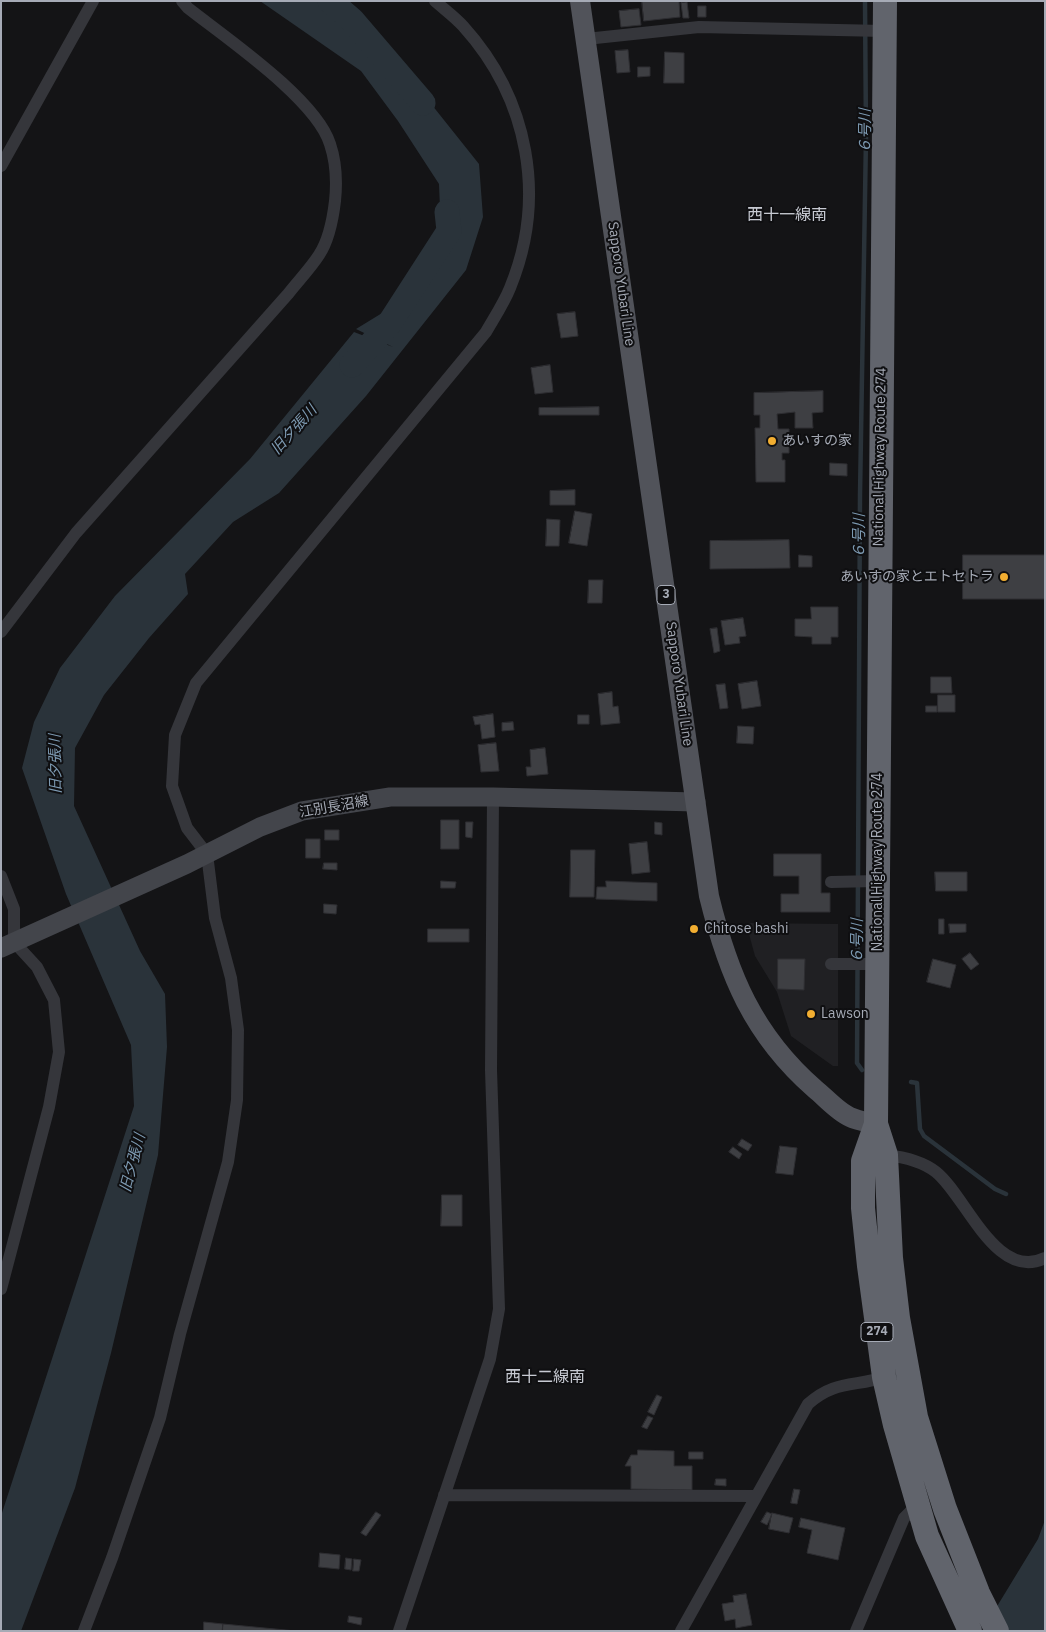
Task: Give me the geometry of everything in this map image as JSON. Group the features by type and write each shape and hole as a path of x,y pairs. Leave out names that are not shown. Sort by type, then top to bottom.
{"highway":[{"name":"National Highway Route 274","path":"885,1 879,31 873,881 876,1124 886,1155 891,1258 898,1318 916,1416 943,1503 978,1592 998,1631"},
{"name":"National Highway Route 274","path":"876,1124 863,1161 863,1208 884,1377 895,1425 927,1536 970,1631"}],"main road":[{"name":"Sapporo Yubari Line","path":"580,1 709,896 717,929 747,1006 764,1034 785,1062 849,1117 876,1124"},
{"name":"江別長沼線","path":"8,945 187,864 260,827 302,811 390,797 493,797 696,802"}],"street":[{"path":"1,166 93,1"},
{"path":"1,632 76,533 288,294 320,254 326,241 334,208 337,181 330,143 313,115 282,83 188,8 182,1"},
{"path":"84,1631 112,1558 160,1418 180,1334 228,1162 237,1100 238,1030 231,978 215,918 207,854 187,828 172,786 175,736 196,683 486,332 510,289 525,242 531,194 524,140 511,99 490,62 463,26 435,1"},
{"path":"586,39 699,27 879,31"},
{"path":"400,1631 490,1359 499,1309 491,1070 493,797"},
{"path":"1,876 14,909 8,945 37,967 54,1000 59,1052 49,1107 1,1289"},
{"path":"831,882 873,881"},
{"path":"831,964 873,964"},
{"path":"886,1155 910,1158 935,1171 946,1181 989,1240 1010,1258 1030,1262 1045,1258"},
{"path":"681,1631 808,1404 822,1392 841,1385 884,1377 907,1368"},
{"path":"444,1496 756,1496"},
{"path":"856,1631 904,1518 918,1507 943,1503"}],"shaded area":[{"name":"Lawson","path":"746,923 838,924 838,1066 833,1066 791,1036 777,992 755,956"}],"water":[{"path":"260,1 318,1 352,35 428,100 479,164 483,217 466,270 366,396 279,493 233,522 185,574 188,594 149,638 104,695 75,748 74,806 140,951 165,994 167,1047 158,1155 111,1353 75,1488 21,1631 1,1631 1,1516 134,1106 131,1045 66,894 22,768 34,722 60,668 115,596 250,459 354,332 393,347 356,329 423,288 442,257 439,184 398,121 361,71"},
{"path":"1045,1520 1045,1631 982,1631 1038,1539"}],"building":[{"path":"642,1 679,1 680,17 644,21"},
{"path":"687,2 689,18 683,18 681,3"},
{"path":"698,6 706,6 706,17 698,17"},
{"path":"639,9 641,25 621,27 619,11"},
{"path":"628,50 630,72 617,73 615,51"},
{"path":"665,52 684,53 684,83 664,83"},
{"path":"638,67 650,67 650,76 638,77"},
{"path":"575,312 578,336 561,338 557,314"},
{"path":"550,365 553,392 535,394 531,368"},
{"name":"あいすの家","path":"823,391 823,412 812,413 813,428 795,428 795,412 777,414 778,429 789,429 789,453 782,453 782,460 785,460 785,482 756,482 755,428 760,428 760,415 754,415 754,393"},
{"path":"599,407 599,415 539,415 539,408"},
{"path":"830,463 847,464 847,476 830,475"},
{"path":"575,490 575,505 550,505 550,491"},
{"path":"575,511 592,514 587,546 569,543"},
{"path":"547,519 560,520 559,546 546,546"},
{"path":"789,540 790,568 710,569 710,541"},
{"path":"799,555 812,556 812,567 799,567"},
{"name":"あいすの家とエトセトラ","path":"963,555 1045,555 1045,599 963,599"},
{"path":"589,580 603,580 602,603 588,603"},
{"path":"811,607 838,607 838,637 831,637 831,644 812,644 812,637 795,636 795,619 811,619"},
{"path":"743,618 746,636 739,637 740,643 725,645 721,621"},
{"path":"717,628 720,651 714,653 710,629"},
{"path":"931,677 951,677 952,693 931,693"},
{"path":"757,681 761,706 742,709 738,684"},
{"path":"725,684 728,708 720,709 716,685"},
{"path":"612,692 613,707 618,706 620,723 601,725 598,694"},
{"path":"938,695 955,695 955,712 938,712"},
{"path":"926,706 937,706 937,712 926,712"},
{"path":"493,714 495,737 482,739 480,724 475,725 473,717"},
{"path":"578,715 589,715 589,724 578,724"},
{"path":"513,722 514,730 502,731 502,723"},
{"path":"738,726 754,727 753,744 737,743"},
{"path":"496,743 499,771 481,772 478,745"},
{"path":"545,748 548,774 527,776 526,767 531,767 530,750"},
{"path":"441,820 459,820 459,849 441,849"},
{"path":"466,822 473,822 472,838 466,837"},
{"path":"655,822 662,823 662,835 655,834"},
{"path":"325,830 339,830 339,840 325,840"},
{"path":"306,839 320,839 320,858 306,858"},
{"path":"647,842 650,872 632,874 629,844"},
{"path":"571,850 595,850 594,897 570,897"},
{"path":"774,854 821,854 821,893 830,893 830,912 781,912 781,894 799,894 799,876 774,876"},
{"path":"324,863 337,863 337,870 323,869"},
{"path":"935,872 967,872 967,891 936,891"},
{"path":"441,881 456,882 455,888 441,888"},
{"path":"606,881 657,883 657,901 596,899 597,887 606,887"},
{"path":"324,904 337,905 336,914 324,913"},
{"path":"939,919 944,919 944,934 939,934"},
{"path":"949,924 966,924 966,932 950,933"},
{"path":"428,929 469,929 469,942 428,942"},
{"path":"970,953 979,964 971,970 962,959"},
{"path":"778,959 805,959 804,990 778,989"},
{"path":"933,959 956,965 950,988 927,982"},
{"path":"742,1139 752,1145 748,1151 738,1145"},
{"path":"780,1146 797,1148 793,1175 776,1173"},
{"path":"733,1147 742,1154 739,1159 729,1152"},
{"path":"442,1195 462,1195 462,1226 441,1226"},
{"path":"657,1395 662,1397 654,1415 648,1412"},
{"path":"648,1416 653,1418 647,1429 642,1427"},
{"path":"638,1450 674,1451 674,1466 692,1466 692,1490 631,1489 631,1466 625,1466 631,1455 637,1455"},
{"path":"689,1452 703,1452 703,1459 689,1459"},
{"path":"716,1479 726,1479 726,1486 715,1485"},
{"path":"794,1489 800,1490 797,1504 791,1503"},
{"path":"376,1512 381,1515 366,1536 361,1533"},
{"path":"767,1512 772,1514 767,1525 761,1522"},
{"path":"772,1513 793,1518 789,1533 769,1529"},
{"path":"801,1518 845,1528 838,1560 807,1553 812,1530 799,1527"},
{"path":"320,1553 340,1555 339,1569 319,1567"},
{"path":"346,1558 352,1559 351,1570 345,1569"},
{"path":"354,1559 361,1560 359,1571 353,1571"},
{"path":"746,1594 752,1625 736,1628 735,1619 725,1621 722,1604 734,1602 733,1596"},
{"path":"349,1616 362,1618 361,1625 348,1622"},
{"path":"204,1622 223,1624 222,1631 204,1631"},
{"path":"223,1624 296,1631 223,1631"}],"waterway":[{"name":"旧夕張川","path":"330,1 352,20 423,103"},
{"name":"６号川","path":"862,1070 857,1063 860,495 866,137 865,1"},
{"name":"旧夕張川","path":"352,365 389,324 449,231 447,212"},
{"name":"６号川","path":"911,1082 917,1083 920,1129 924,1136 995,1189 1006,1194"}],"place":[{"name":"あいすの家","path":"772,441"},
{"name":"あいすの家とエトセトラ","path":"1004,577"},
{"name":"Chitose bashi","path":"694,929"},
{"name":"Lawson","path":"811,1014"}],"district":[{"name":"西十一線南","path":"787,215"},
{"name":"西十二線南","path":"545,1377"}]}
